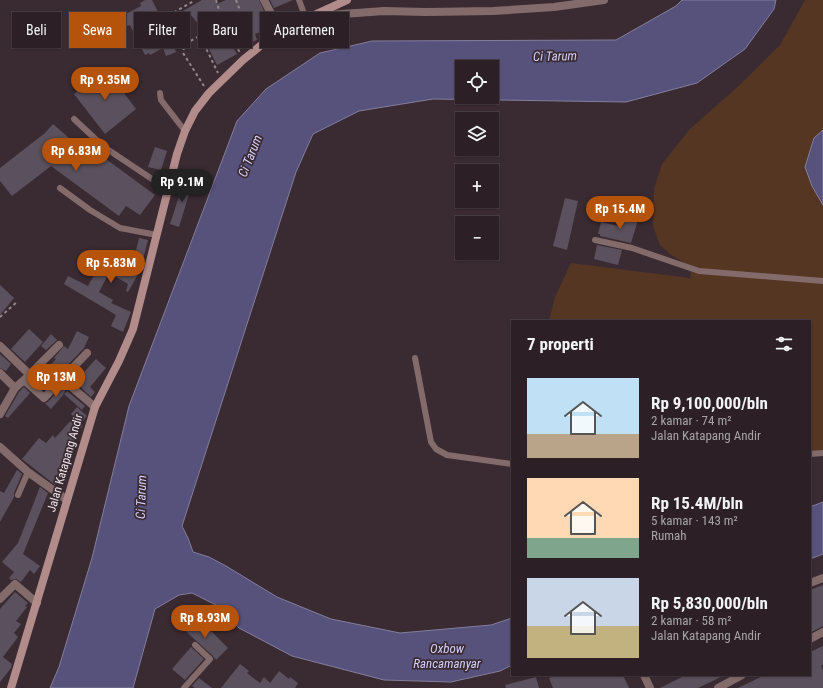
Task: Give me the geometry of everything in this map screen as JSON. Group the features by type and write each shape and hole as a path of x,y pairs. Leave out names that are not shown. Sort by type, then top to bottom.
{"street":[{"path":"264,0 270,12"},
{"name":"Jalan Katapang Andir","path":"323,12 347,0"},
{"path":"349,14 384,11 493,11 554,7 604,0"},
{"name":"Jalan Katapang Andir","path":"13,687 95,407 119,361 133,329 177,154 185,131 195,112 209,93 222,79 260,46"},
{"path":"0,414 15,388 59,345"},
{"path":"0,346 44,398 87,353"},
{"path":"0,373 15,388"},
{"path":"62,379 95,407"},
{"path":"0,447 28,472 67,500"},
{"path":"811,583 823,578"},
{"path":"0,599 15,584 37,603"},
{"path":"811,638 823,632"},
{"path":"644,676 650,688"},
{"path":"718,688 740,676"}],"lane":[{"path":"299,0 303,12"},
{"path":"160,93 161,100 185,131"},
{"path":"74,119 104,147 155,181 169,188"},
{"path":"60,188 90,210 120,228 157,235"},
{"path":"595,240 632,248 699,272 823,281"},
{"path":"415,358 431,442 436,448 447,455 511,464"},
{"path":"811,454 823,453"},
{"path":"18,495 28,472"},
{"path":"184,688 210,659 195,645"}],"path":[{"path":"216,0 221,16 243,60"},
{"path":"236,0 256,49"},
{"path":"174,12 194,1"},
{"path":"190,41 198,37 201,38 222,79"},
{"path":"185,48 183,54 209,93"},
{"path":"0,317 17,302"}],"shaded area":[{"path":"805,0 823,0 823,452 811,453 811,320 549,320 555,297 571,263 690,278 691,272 689,267 660,245 653,226 654,189 662,164 690,129 743,82 780,45"}],"water":[{"path":"682,0 776,0 774,9 745,49 697,83 626,102 499,100 499,60 455,60 455,99 433,99 359,111 313,134 296,172 182,526 193,552 209,557 226,566 277,597 331,619 400,633 491,625 511,618 511,666 500,671 451,682 384,680 292,656 239,628 216,605 192,593 179,595 155,609 133,688 50,688 59,667 92,558 129,406 237,121 266,89 320,53 342,48 349,48 349,46 372,41 616,40 676,6"},
{"path":"823,130 823,205 812,186 805,167 814,138"},
{"path":"823,502 823,554 811,559 811,507"}],"building":[{"path":"145,0 152,0 158,12 134,12 134,33 130,25 127,26 126,24 126,14 141,6 140,3"},
{"path":"202,0 215,0 217,4 226,0 259,0 264,12 260,12 260,32 255,34 257,40 252,42 252,12 198,12 198,24 191,15 190,16 190,12 181,12"},
{"path":"270,0 293,0 274,8"},
{"path":"142,48 163,48 150,55 149,53 145,55"},
{"path":"163,48 177,48 175,49 176,52 166,56"},
{"path":"208,48 237,48 234,49 237,54 217,65"},
{"path":"106,69 136,109 105,134 74,94"},
{"path":"53,124 77,145 80,140 155,195 140,215 126,206 119,216 51,166 12,196 0,181 0,168 45,133"},
{"path":"155,147 167,151 161,170 148,167"},
{"path":"185,178 193,181 179,227 170,224"},
{"path":"565,198 578,201 567,250 553,246"},
{"path":"621,215 638,220 631,243 600,236 600,234 598,234 601,222 618,226"},
{"path":"139,238 148,240 140,271 128,292 126,291 128,284 109,273 99,292 113,300 111,303 131,312 123,332 111,326 116,315 64,284 68,276 88,286 105,256 131,271"},
{"path":"597,245 622,250 618,265 594,259"},
{"path":"0,285 14,298 0,315"},
{"path":"29,329 43,342 25,362 11,349"},
{"path":"77,331 89,337 84,348 44,390 32,380 40,372 42,374 56,359 54,358 64,346 68,349"},
{"path":"51,334 57,340 46,350 41,346"},
{"path":"0,354 11,364 6,371 0,368"},
{"path":"96,359 106,368 90,387 95,392 91,397 75,382"},
{"path":"24,387 30,393 8,418 5,416 19,392"},
{"path":"62,387 66,389 63,395 51,409 45,403 48,402"},
{"path":"67,391 85,406 82,410 64,394"},
{"path":"77,407 87,416 80,424 83,426 74,436 76,438 64,454 70,460 62,470 66,473 55,485 22,459 39,438 46,443 53,435 55,438 74,417 71,414"},
{"path":"17,470 22,474 14,493 14,497 0,522 0,491 4,493"},
{"path":"40,487 48,493 23,554 40,566 34,574 30,570 21,582 16,579 11,580 9,578 14,572 2,562 18,543"},
{"path":"823,585 823,626 811,632 811,590"},
{"path":"15,592 28,603 25,606 27,607 16,621 21,624 14,633 18,637 3,657 12,664 11,668 0,682 0,609"},
{"path":"189,617 205,633 209,629 228,648 216,660 180,626"},
{"path":"823,646 823,665 821,666 823,670 823,688 738,688 763,676 811,676 811,652"},
{"path":"191,647 204,659 185,680 172,669"},
{"path":"240,664 249,671 247,673 260,683 264,677 270,683 279,671 289,679 290,677 298,683 295,688 221,688"},
{"path":"554,676 623,676 629,688 553,688 549,678"},
{"path":"684,676 723,676 698,688 660,688"},
{"path":"536,677 539,688 506,688 505,685"},
{"path":"199,678 212,688 195,688 192,686"}],"water label":[{"name":"Ci Tarum","path":"555,56"},
{"name":"Ci Tarum","path":"250,156"},
{"name":"Ci Tarum","path":"141,497"},
{"name":"Oxbow Rancamanyar","path":"447,656"}]}
